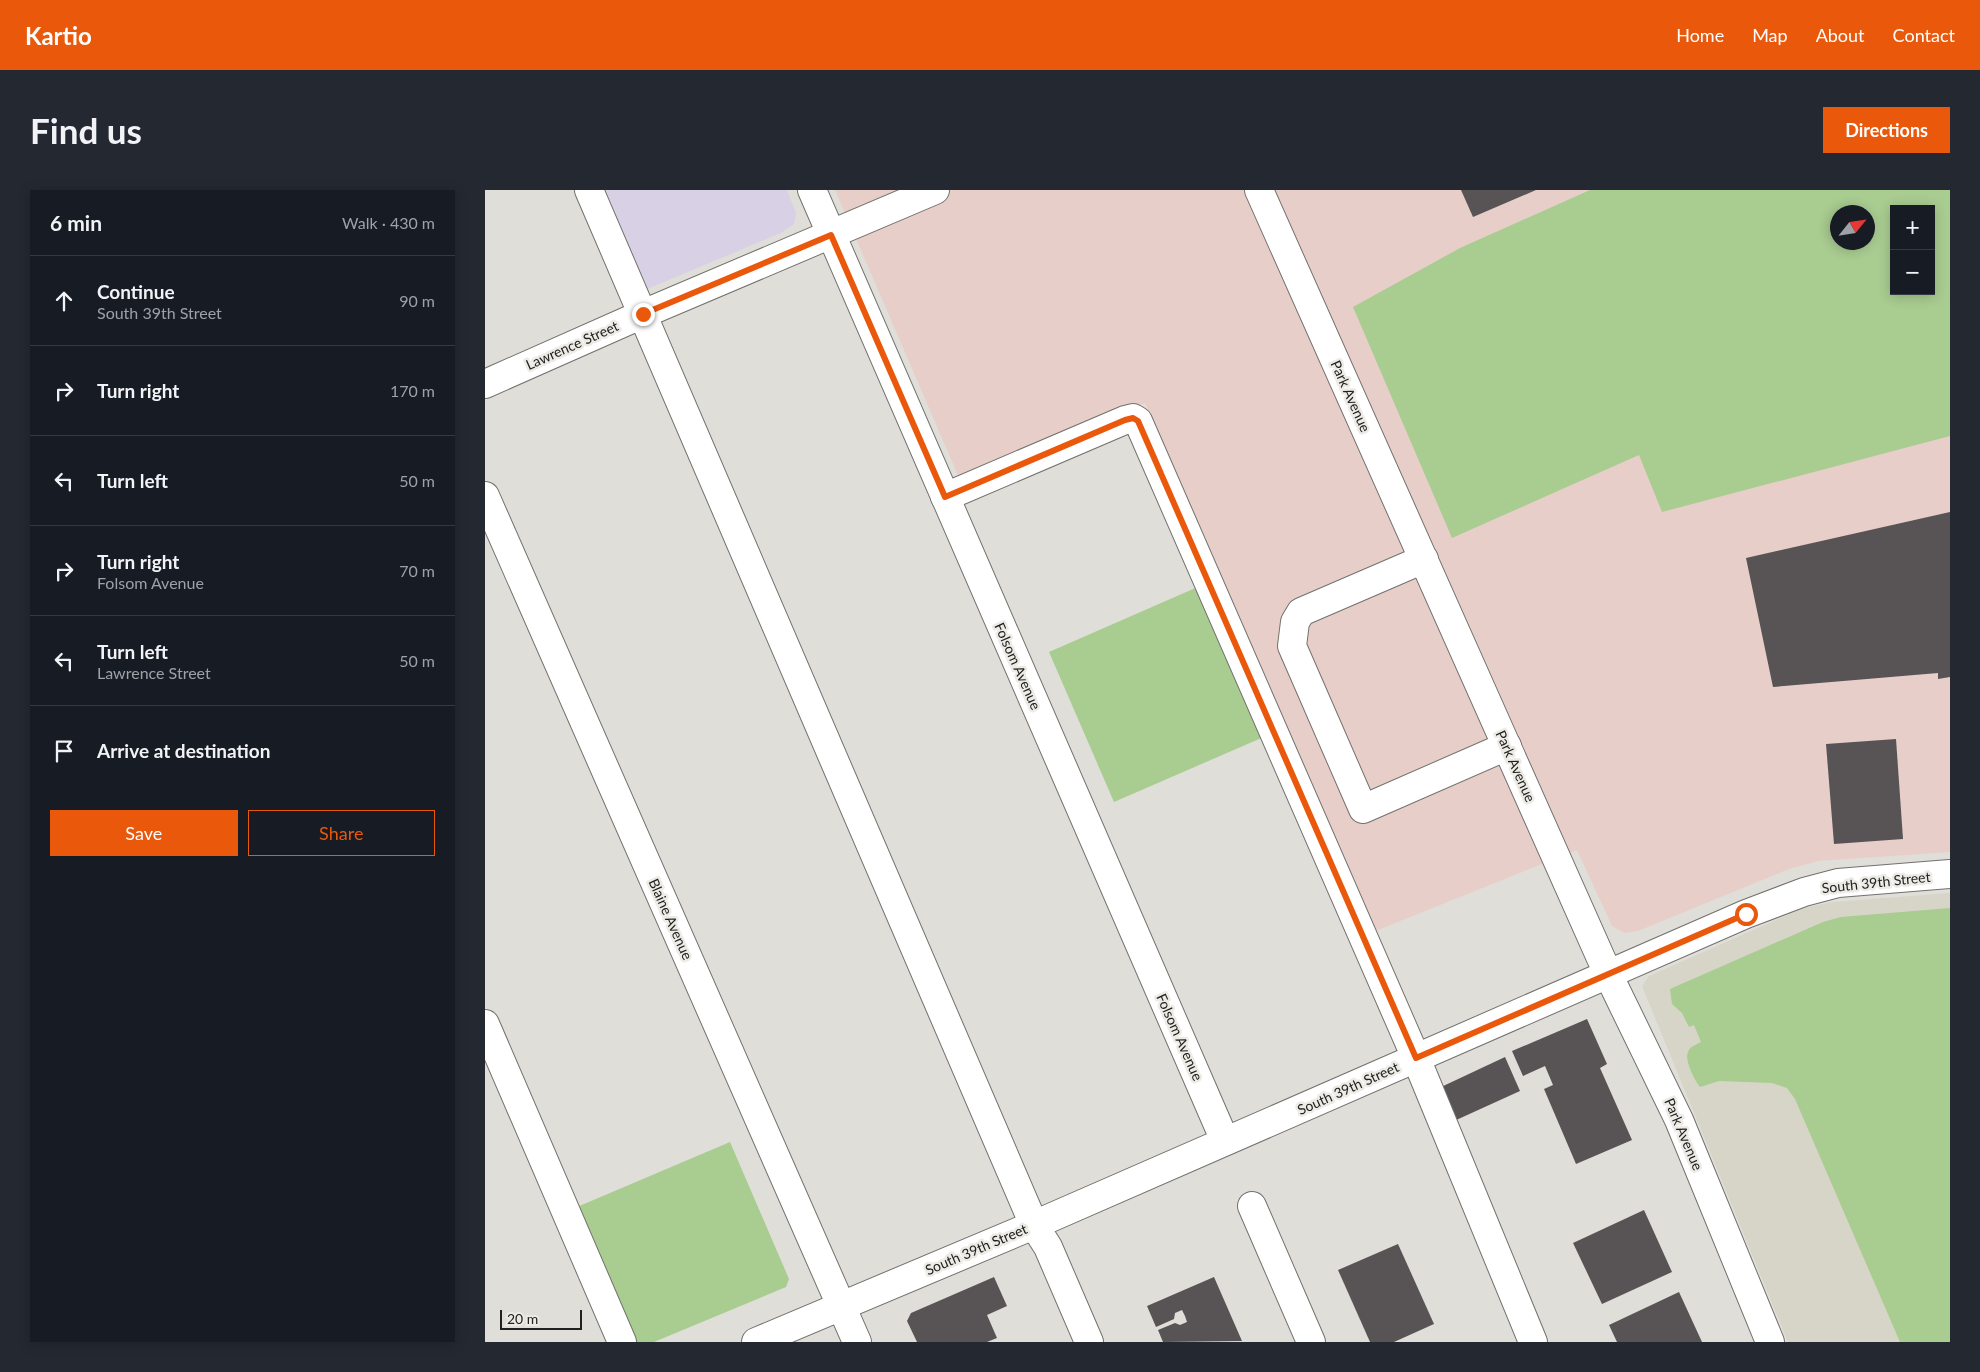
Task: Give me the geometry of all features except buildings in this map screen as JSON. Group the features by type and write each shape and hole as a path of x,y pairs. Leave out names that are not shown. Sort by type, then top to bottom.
{"street":[{"path":"589,190 1033,1225 1048,1247 1089,1342"},
{"name":"Folsom Avenue","path":"811,190 1225,1141"},
{"name":"Lawrence Street","path":"485,384 643,314 935,190"},
{"name":"Park Avenue","path":"1259,190 1608,974 1679,1120 1770,1342"},
{"path":"945,497 1125,420 1133,418 1138,421 1416,1058 1533,1342"},
{"name":"Blaine Avenue","path":"485,496 857,1342"},
{"path":"1424,558 1301,612 1295,622 1292,646 1355,791 1363,809 1507,746"},
{"name":"South 39th Street","path":"756,1342 1033,1225 1746,914 1803,892 1837,883 1950,874"},
{"path":"485,1024 622,1342"},
{"path":"1252,1206 1311,1342"}],"shaded area":[{"path":"595,190 787,190 796,213 794,224 781,233 640,292"},
{"path":"835,190 1950,190 1950,852 1818,861 1789,869 1638,931 1625,933 1612,926 1577,850 1373,932 1145,403 960,480"},
{"path":"1950,893 1950,1342 1788,1342 1642,986 1649,976 1803,908 1833,902"}],"green space":[{"path":"1590,190 1950,190 1950,436 1662,512 1639,455 1452,538 1353,307 1460,248"},
{"path":"1200,586 1266,736 1114,802 1049,652"},
{"path":"1950,908 1950,1342 1900,1342 1795,1099 1787,1088 1772,1083 1719,1081 1700,1087 1695,1080 1687,1056 1690,1048 1701,1042 1694,1025 1689,1027 1682,1013 1672,1004 1670,989 1823,922 1841,917"},
{"path":"730,1142 789,1279 786,1287 654,1342 635,1342 577,1207"}],"route":[{"path":"643,314 831,235 945,497 1125,420 1133,418 1138,421 1416,1058 1746,914"}]}
